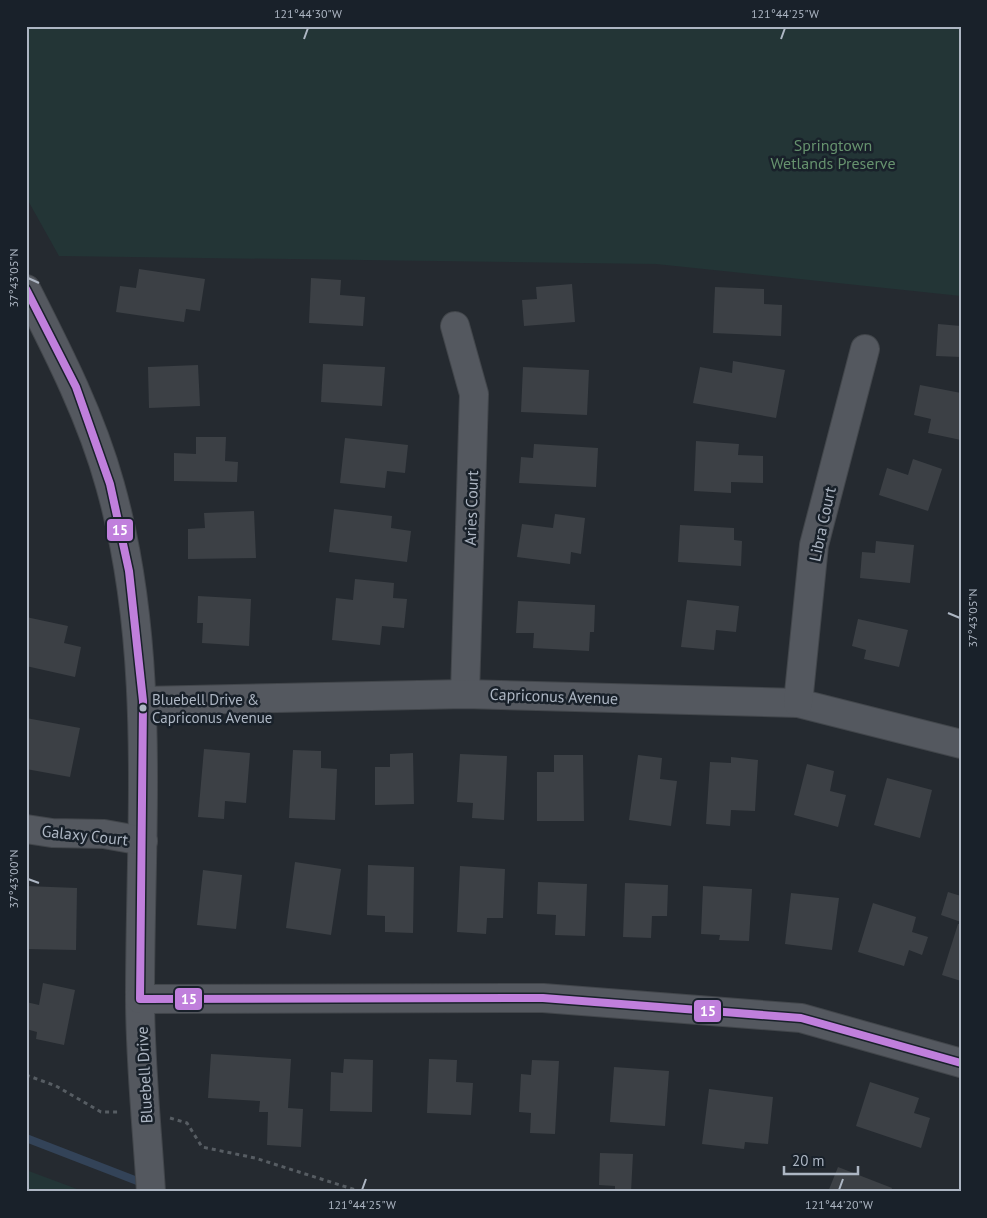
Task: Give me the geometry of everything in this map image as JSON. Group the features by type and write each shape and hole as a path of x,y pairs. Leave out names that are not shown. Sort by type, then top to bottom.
{"street":[{"name":"Bluebell Drive","path":"26,289 76,388 110,484 129,571 143,701 140,999 151,1192"},
{"name":"Aries Court","path":"455,326 474,394 466,694"},
{"name":"Libra Court","path":"798,703 814,545 865,349"},
{"name":"Capriconus Avenue","path":"143,701 466,694 798,703 961,744"},
{"name":"Galaxy Court","path":"26,829 52,833 104,834 143,841"},
{"path":"140,999 542,998 801,1018 961,1063"}],"path":[{"path":"26,1075 56,1086 101,1112 146,1111 186,1123 202,1148 255,1158 362,1192"}],"green space":[{"name":"Springtown Wetlands Preserve","path":"26,26 961,26 961,296 656,264 59,256 26,197"},
{"path":"26,1170 85,1192 26,1192"}],"building":[{"path":"139,269 205,279 200,311 186,309 184,322 116,312 120,286 136,288"},
{"path":"311,278 341,280 340,295 365,297 363,326 309,323"},
{"path":"572,284 575,322 524,326 522,300 537,299 536,287"},
{"path":"715,287 764,289 764,304 782,305 781,336 713,333"},
{"path":"938,324 961,326 961,357 936,356"},
{"path":"733,361 785,370 776,418 693,403 700,367 732,373"},
{"path":"323,364 385,367 382,406 321,402"},
{"path":"198,365 200,406 149,408 148,367"},
{"path":"523,367 589,370 587,415 521,412"},
{"path":"920,385 961,393 961,440 928,433 931,419 914,415"},
{"path":"196,437 226,437 225,461 238,462 237,482 174,481 174,453 196,454"},
{"path":"345,438 408,445 405,473 387,471 385,488 340,483"},
{"path":"696,441 739,444 738,455 763,456 763,483 731,482 731,493 694,491"},
{"path":"534,444 598,448 596,487 519,483 521,457 533,458"},
{"path":"913,459 942,469 928,511 879,495 887,468 908,475"},
{"path":"334,509 392,516 391,528 411,531 407,562 329,552"},
{"path":"254,511 256,558 188,559 188,529 205,528 204,513"},
{"path":"555,514 585,518 581,554 571,552 570,564 517,557 522,524 553,528"},
{"path":"680,525 734,528 734,540 742,541 741,566 678,562"},
{"path":"876,541 914,545 910,583 860,578 862,552 875,553"},
{"path":"355,579 394,583 393,598 407,599 404,628 382,626 380,645 332,640 336,598 353,600"},
{"path":"198,596 251,599 249,646 202,643 203,623 197,623"},
{"path":"687,600 739,606 736,632 716,630 714,650 681,647"},
{"path":"518,601 595,605 594,632 590,632 589,651 533,648 534,633 516,633"},
{"path":"26,617 68,626 64,643 81,647 75,677 26,666"},
{"path":"858,619 908,630 899,667 864,659 866,650 852,646"},
{"path":"26,718 80,728 70,777 26,769"},
{"path":"204,749 250,753 246,803 225,801 224,819 198,817"},
{"path":"293,750 321,751 321,768 337,769 335,820 289,818"},
{"path":"413,753 414,804 375,805 375,767 390,767 390,754"},
{"path":"460,754 507,756 504,820 472,818 473,803 457,802"},
{"path":"554,755 583,755 584,821 537,821 537,772 554,772"},
{"path":"638,755 662,758 660,779 677,781 671,826 629,820"},
{"path":"731,757 758,760 755,811 731,810 730,826 706,824 710,762 731,763"},
{"path":"807,764 834,771 830,791 846,795 838,827 794,815"},
{"path":"887,778 932,790 920,838 874,825"},
{"path":"295,862 341,869 331,935 286,928"},
{"path":"368,865 414,867 413,933 385,932 385,916 367,915"},
{"path":"460,866 505,869 503,918 487,918 486,934 457,932"},
{"path":"203,870 242,875 236,929 197,925"},
{"path":"538,882 587,884 585,936 555,935 556,915 537,914"},
{"path":"625,883 668,885 667,916 652,916 651,938 623,937"},
{"path":"26,886 77,888 76,950 26,949"},
{"path":"703,886 752,889 749,941 719,940 720,935 701,934"},
{"path":"948,892 961,896 961,922 941,915"},
{"path":"791,893 839,898 832,950 785,944"},
{"path":"873,903 916,917 912,932 928,937 922,955 909,950 904,966 858,952"},
{"path":"958,924 961,924 961,981 942,975"},
{"path":"43,983 75,990 64,1045 36,1039 37,1032 26,1029 26,1002 39,1005"},
{"path":"211,1054 291,1059 288,1108 303,1109 301,1147 267,1145 268,1112 259,1112 260,1101 208,1098"},
{"path":"344,1059 373,1060 372,1112 330,1111 331,1072 343,1073"},
{"path":"429,1059 457,1060 456,1082 473,1083 471,1115 427,1113"},
{"path":"532,1060 559,1061 555,1134 530,1133 531,1113 519,1112 521,1074 531,1075"},
{"path":"614,1067 669,1071 665,1126 610,1122"},
{"path":"870,1082 919,1098 914,1113 930,1118 921,1148 856,1126"},
{"path":"709,1089 773,1097 768,1144 745,1142 744,1149 702,1144"},
{"path":"600,1153 633,1154 631,1192 615,1192 615,1186 599,1185"},
{"path":"838,1167 892,1188 890,1192 828,1192"}],"waterway":[{"path":"26,1138 145,1184"}],"transit line":[{"name":"15","path":"26,289 76,387 110,484 129,571 143,701 140,999 543,998 801,1018 961,1063"}],"place":[{"name":"Bluebell Drive & Capriconus Avenue","path":"143,708"}]}
